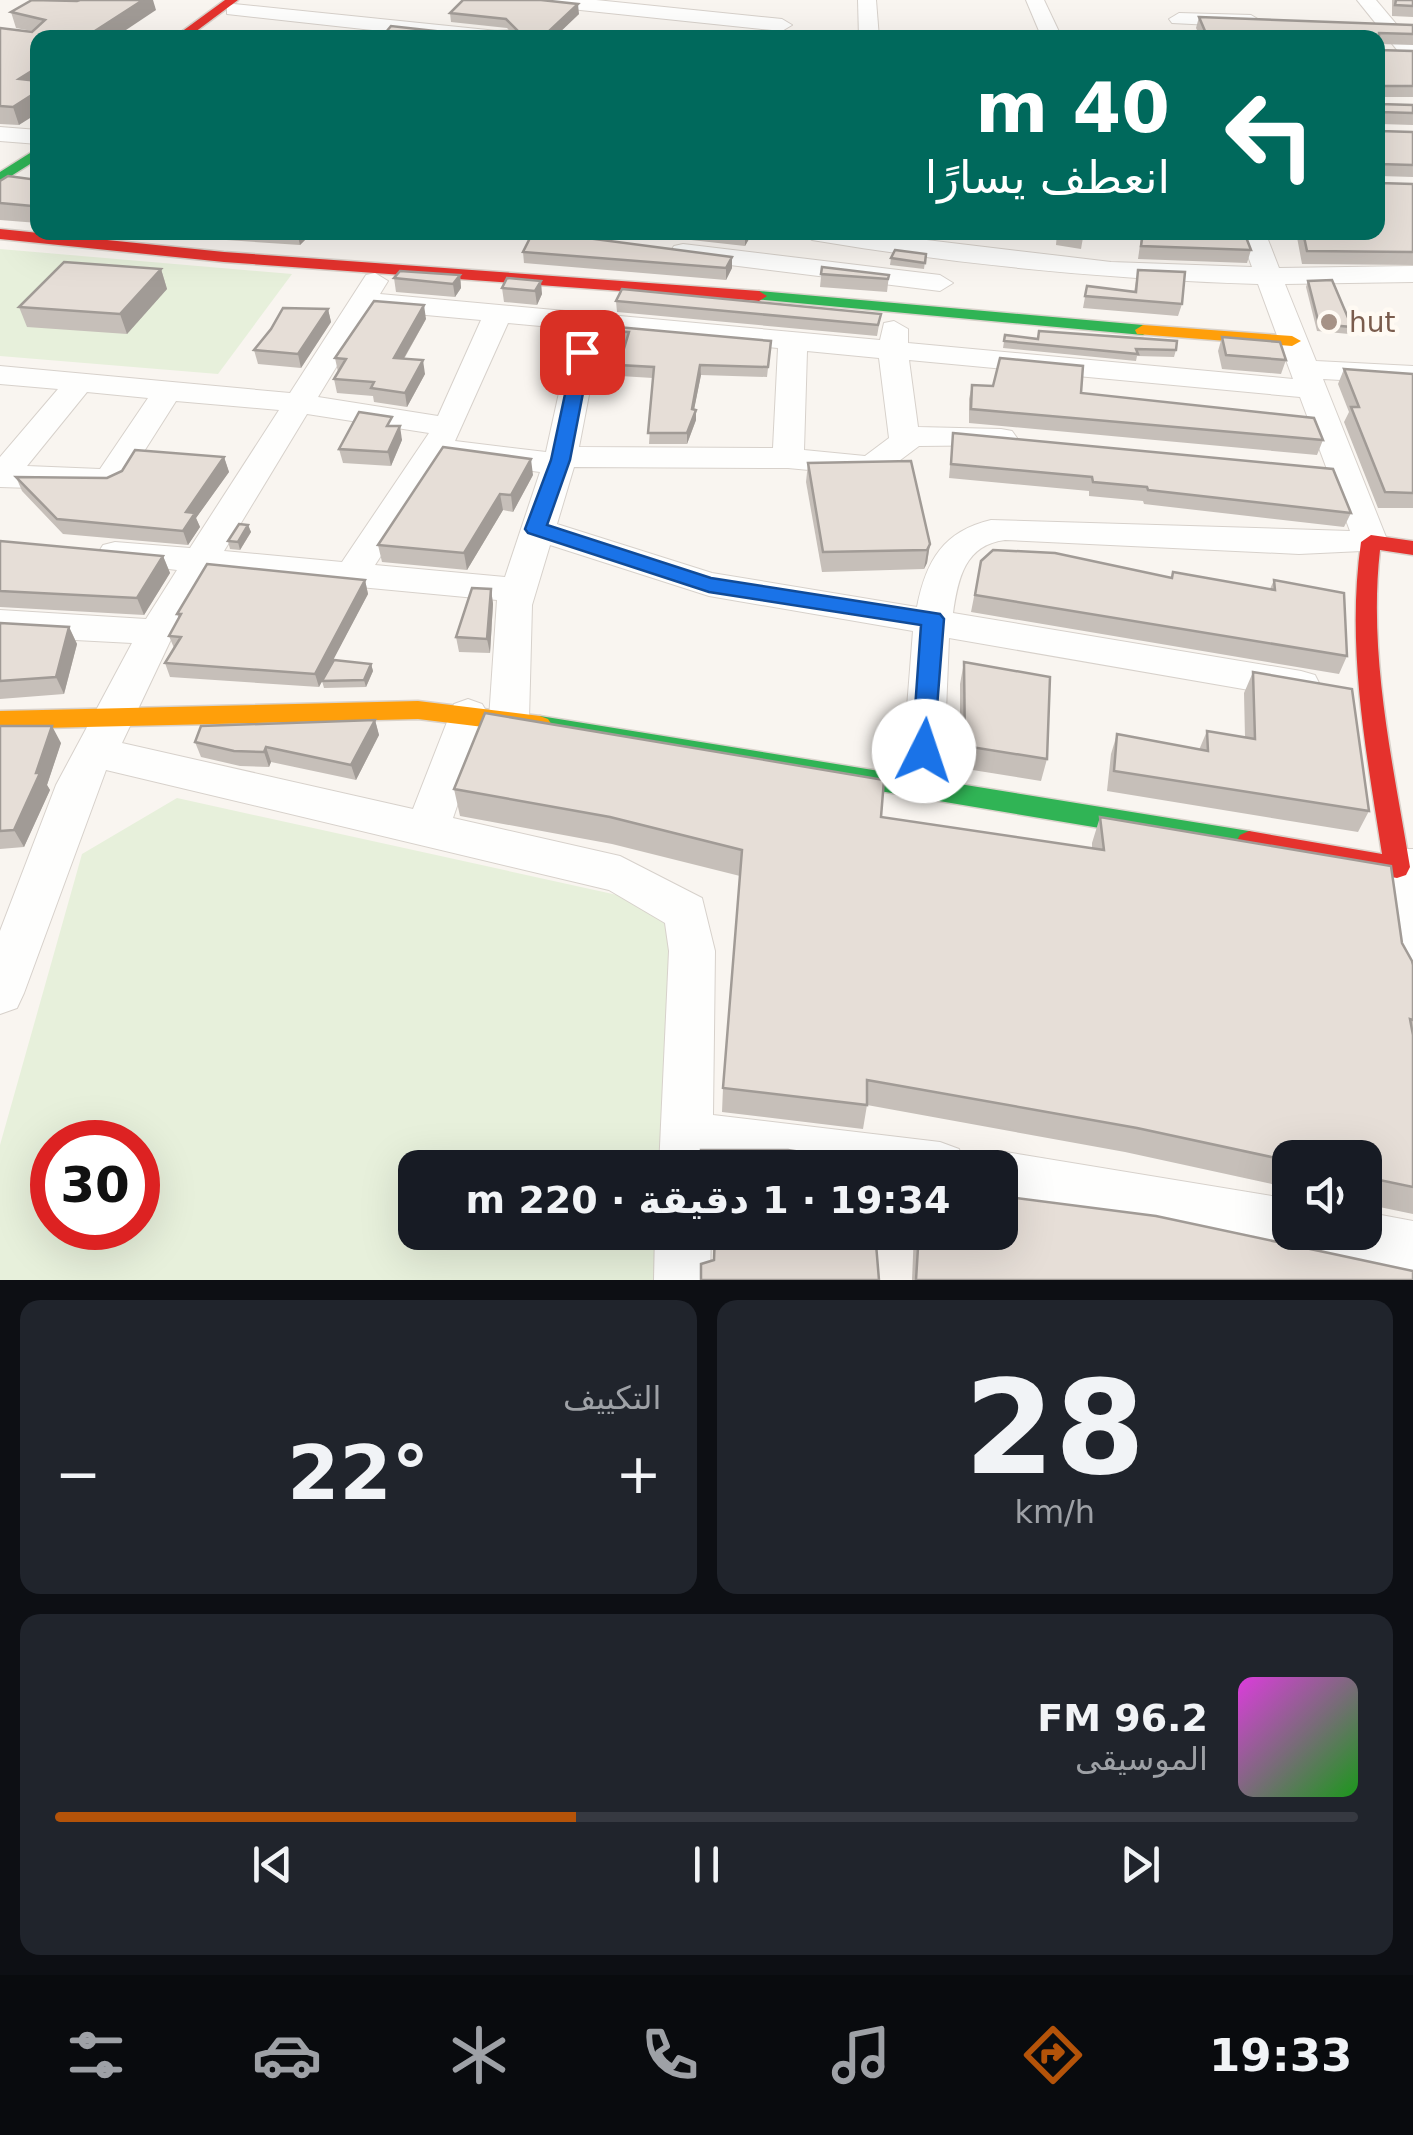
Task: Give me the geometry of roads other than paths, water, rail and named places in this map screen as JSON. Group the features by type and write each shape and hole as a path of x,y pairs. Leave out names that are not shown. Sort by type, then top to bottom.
{"street":[{"path":"278,30 316,0"},
{"path":"542,0 772,30"},
{"path":"780,30 792,0"},
{"path":"867,0 869,30"},
{"path":"1036,0 1049,30"},
{"path":"1366,0 1376,24 1383,30"},
{"path":"206,30 238,3"},
{"path":"192,30 238,3 295,16 429,30"},
{"path":"1179,19 1273,22"},
{"path":"1376,24 1413,26"},
{"path":"1385,32 1412,55"},
{"path":"1385,53 1412,55"},
{"path":"0,134 30,136"},
{"path":"0,162 30,141"},
{"path":"0,180 30,158"},
{"path":"0,234 30,232"},
{"path":"110,240 383,268 721,292 928,313 1301,366"},
{"path":"858,240 951,256 1056,267 1272,278 1413,274"},
{"path":"1255,240 1378,560 1372,697 1405,867 1413,968"},
{"path":"660,249 940,283"},
{"path":"928,313 951,256"},
{"path":"0,993 76,785 156,632 196,561 383,268"},
{"path":"362,302 892,350 1301,366 1413,375"},
{"path":"351,575 442,438 499,312"},
{"path":"897,312 892,350 905,440"},
{"path":"509,718 514,605 560,460 589,320"},
{"path":"788,458 793,341"},
{"path":"0,376 296,404 535,463 583,456 788,458 872,466 905,440 927,433 1028,441"},
{"path":"1,475 80,383"},
{"path":"1,475 96,480 112,476 167,392"},
{"path":"1302,466 1342,470"},
{"path":"536,529 709,584 1372,697"},
{"path":"922,784 932,619 948,559 970,537 986,532 1299,543 1378,560 1413,548"},
{"path":"85,551 521,590"},
{"path":"0,623 156,632"},
{"path":"105,735 277,712 509,718 1405,867"},
{"path":"428,828 468,714"},
{"path":"0,720 105,735 428,828 620,874 686,912 692,952 686,1150"},
{"path":"1018,1180 1272,1223"},
{"path":"1382,1243 1413,1249"},
{"path":"682,1280 683,1250"}],"place":[{"name":"hut","path":"1329,322"}]}
